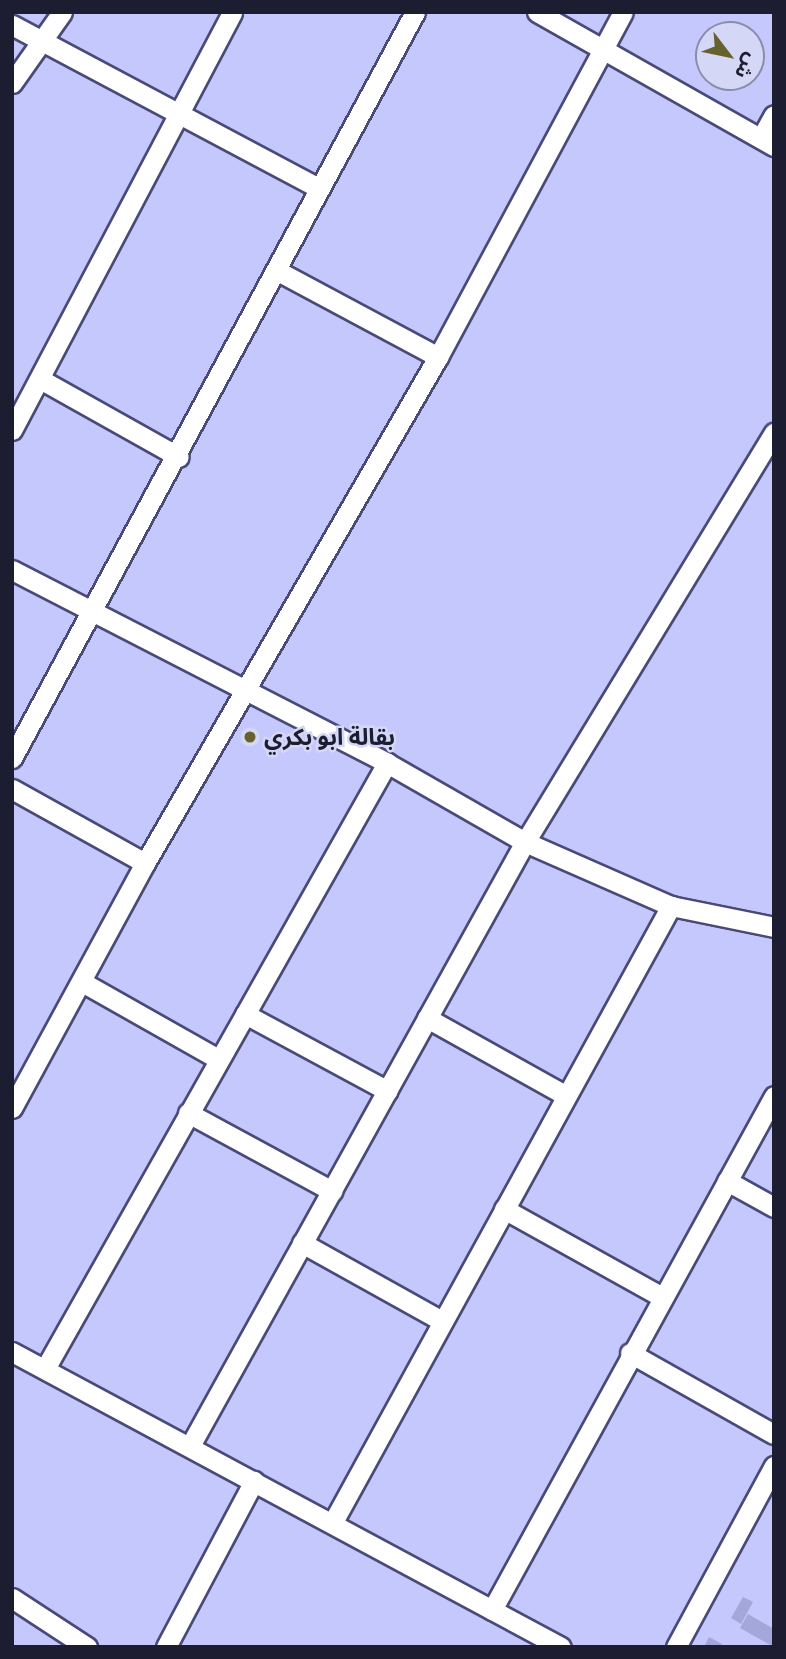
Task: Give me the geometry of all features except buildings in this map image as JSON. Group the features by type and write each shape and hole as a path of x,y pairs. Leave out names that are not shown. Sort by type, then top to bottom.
{"street":[{"path":"12,83 45,43 62,12"},
{"path":"12,430 183,112 233,12"},
{"path":"12,758 179,457 319,188 415,12"},
{"path":"537,12 767,142 774,115"},
{"path":"15,1098 244,689 438,357 606,49 623,12"},
{"path":"12,25 183,112 319,188"},
{"path":"276,270 438,357"},
{"path":"40,379 179,457"},
{"path":"190,1446 526,842 774,433"},
{"path":"12,570 387,763 526,842 671,906 774,928"},
{"path":"46,1367 387,763"},
{"path":"12,789 145,863"},
{"path":"332,1522 671,906"},
{"path":"82,982 218,1059"},
{"path":"245,1014 388,1091"},
{"path":"427,1018 565,1095"},
{"path":"492,1610 630,1353 774,1096"},
{"path":"188,1113 332,1191"},
{"path":"727,1181 774,1207"},
{"path":"504,1209 662,1297"},
{"path":"302,1243 442,1321"},
{"path":"12,1352 46,1367 561,1647"},
{"path":"630,1353 774,1434"},
{"path":"676,1647 774,1466"},
{"path":"166,1647 254,1481"},
{"path":"12,1598 87,1647"}],"place":[{"name":"بقالة ابو بكري","path":"250,737"}]}
